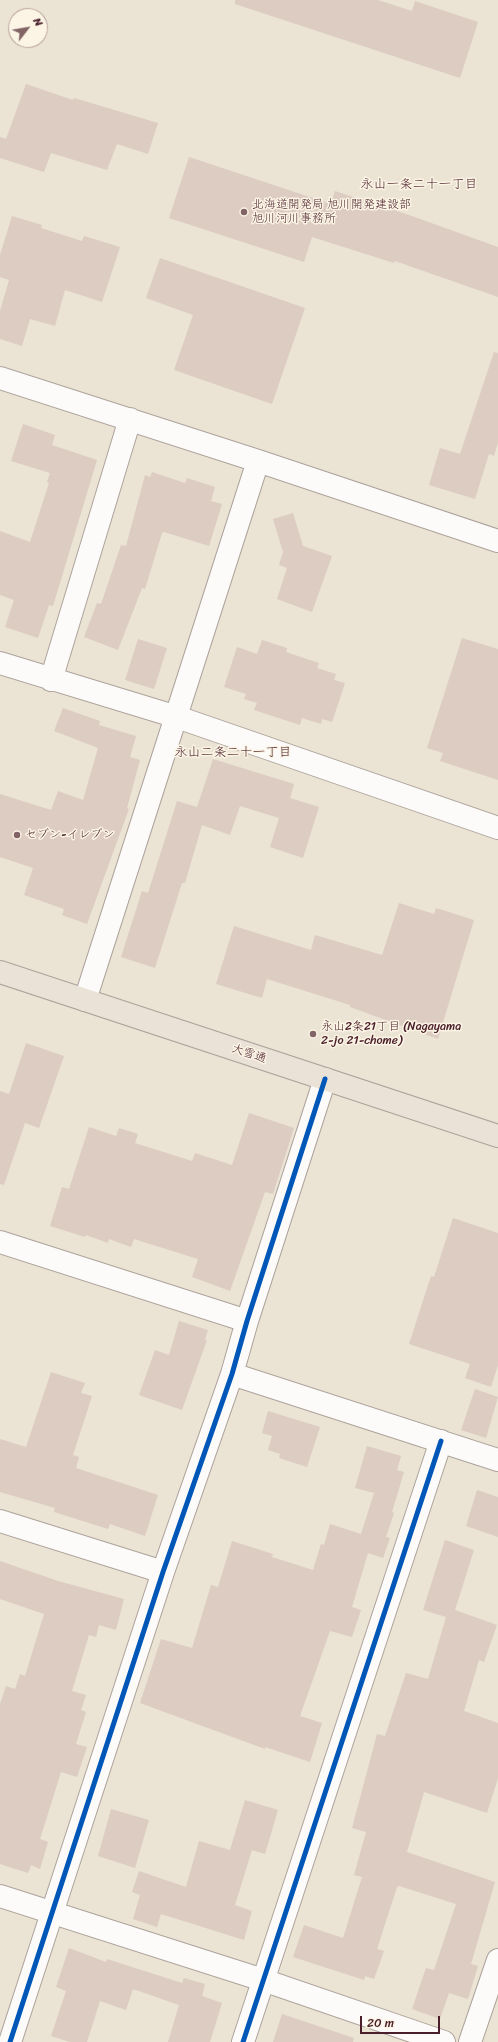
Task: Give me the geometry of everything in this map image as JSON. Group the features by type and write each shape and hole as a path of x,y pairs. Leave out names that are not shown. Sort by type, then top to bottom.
{"highway":[{"name":"大雪通","path":"0,972 498,1136"}],"street":[{"path":"0,378 130,419 498,541"},
{"path":"52,680 130,419"},
{"path":"85,1000 258,461"},
{"path":"0,663 177,717 498,828"},
{"path":"10,2042 163,1572 232,1374 247,1321 325,1080"},
{"path":"0,1242 247,1321"},
{"path":"232,1374 498,1460"},
{"path":"243,2042 441,1442"},
{"path":"0,1521 163,1572"},
{"path":"0,1896 52,1914 263,1980 444,2042"},
{"path":"470,2042 498,1960"}],"building":[{"path":"235,0 378,0 412,11 415,1 478,22 460,78 235,4"},
{"path":"26,84 73,100 74,98 158,123 148,154 117,144 107,170 51,153 44,172 0,158 0,137 6,139"},
{"path":"189,157 331,204 335,191 409,215 498,247 498,297 395,261 394,263 312,237 304,262 169,218"},
{"path":"12,216 42,225 41,228 82,241 84,236 120,247 102,302 65,290 55,326 30,319 22,346 0,339 0,311 9,280 0,277 0,255"},
{"path":"160,258 305,308 272,404 174,370 193,315 146,298"},
{"path":"494,352 498,353 498,442 494,456 489,454 475,499 429,485 440,448 460,454"},
{"path":"23,424 55,435 52,445 97,460 53,606 49,605 38,638 5,627 14,600 0,595 0,531 30,542 49,483 47,482 50,473 11,461"},
{"path":"152,472 185,483 187,478 215,487 211,501 222,504 209,546 164,532 162,533 145,589 142,588 118,650 84,637 97,603 101,604 121,545 126,546 145,475 150,477"},
{"path":"293,513 303,546 332,556 312,612 277,599 287,568 279,565 283,552 273,519"},
{"path":"462,638 498,649 498,780 440,761 443,753 427,748"},
{"path":"138,639 167,648 154,689 125,680"},
{"path":"262,640 287,648 286,652 319,663 317,668 336,674 334,680 345,683 332,722 322,719 321,724 302,718 300,725 254,710 257,703 244,699 246,694 224,687 237,647 257,654"},
{"path":"63,708 100,721 99,725 136,736 130,757 140,760 127,808 129,809 87,924 62,915 64,909 24,895 33,868 0,857 0,794 51,810 58,791 83,800 98,748 54,731"},
{"path":"213,759 294,784 290,798 319,807 303,858 270,847 279,818 240,806 230,835 202,825 185,883 182,883 155,968 121,957 142,891 148,893 177,801 197,807"},
{"path":"399,903 434,914 436,908 474,920 438,1039 350,1007 350,1005 267,979 262,998 216,984 234,926 311,950 315,935 382,955"},
{"path":"26,1043 64,1056 39,1128 25,1123 4,1185 0,1184 0,1091 9,1094"},
{"path":"249,1113 294,1128 273,1194 265,1192 230,1291 192,1277 198,1259 134,1239 131,1247 109,1239 108,1243 86,1235 85,1237 50,1226 62,1187 69,1189 89,1127 116,1136 119,1128 138,1134 135,1143 192,1161 195,1153 232,1165"},
{"path":"453,1218 498,1233 498,1365 491,1387 465,1378 470,1364 409,1344 431,1276 434,1277"},
{"path":"179,1321 208,1330 205,1340 207,1340 182,1410 139,1395 155,1350 169,1355"},
{"path":"51,1372 85,1383 81,1393 92,1396 73,1455 79,1457 76,1468 158,1495 145,1536 110,1524 108,1529 54,1512 55,1508 0,1492 0,1439 26,1447"},
{"path":"475,1389 498,1397 486,1438 461,1430"},
{"path":"268,1411 320,1427 307,1467 279,1458 280,1454 268,1450 272,1436 262,1433"},
{"path":"367,1446 401,1456 397,1470 404,1472 392,1512 394,1513 386,1537 390,1538 383,1558 368,1553 352,1607 361,1610 352,1637 330,1631 300,1716 322,1723 310,1762 265,1747 265,1749 140,1703 161,1639 192,1648 211,1585 218,1587 232,1541 273,1554 272,1557 313,1570 321,1544 324,1545 330,1524 361,1534 374,1493 355,1488"},
{"path":"477,1490 498,1497 498,1537 466,1526"},
{"path":"445,1540 474,1550 455,1610 497,1625 484,1662 479,1660 464,1711 498,1723 498,1778 487,1813 424,1792 407,1852 495,1882 471,1964 478,1966 468,1999 449,1993 440,2019 412,2009 426,1968 434,1970 456,1904 399,1886 397,1887 377,1949 384,1951 374,1979 365,1976 364,1980 293,1957 304,1925 343,1938 362,1877 354,1875 366,1832 352,1828 377,1734 385,1736 406,1673 428,1679 446,1617 423,1610"},
{"path":"0,1561 58,1581 124,1599 116,1630 99,1625 96,1637 89,1635 72,1691 86,1695 81,1710 86,1712 76,1744 87,1747 77,1777 61,1772 40,1839 48,1842 40,1869 31,1865 28,1873 0,1864 0,1704 6,1686 15,1689 20,1674 25,1676 44,1614 0,1599"},
{"path":"245,1800 278,1810 265,1854 252,1850 235,1905 252,1911 244,1940 161,1914 157,1927 133,1919 140,1895 132,1892 139,1871 186,1887 199,1841 230,1850"},
{"path":"111,1809 149,1820 135,1868 98,1856"},
{"path":"69,1948 106,1962 107,1959 182,1983 184,1978 205,1984 202,1996 222,2003 210,2042 168,2042 179,2005 133,1989 126,2010 100,2001 87,2042 70,2042 51,2036 66,1991 56,1987"},
{"path":"282,2014 354,2038 353,2042 273,2042"}],"cycle path":[{"path":"10,2042 163,1572 232,1374 247,1321 325,1079"},
{"path":"243,2042 441,1441"}],"place":[{"name":"北海道開発局 旭川開発建設部 旭川河川事務所","path":"244,212"},
{"name":"セブン-イレブン","path":"17,835"},
{"name":"永山2条21丁目 (Nagayama 2-jo 21-chome)","path":"313,1034"}],"district":[{"name":"永山一条二十一丁目","path":"419,185"},
{"name":"永山二条二十一丁目","path":"233,753"}]}
